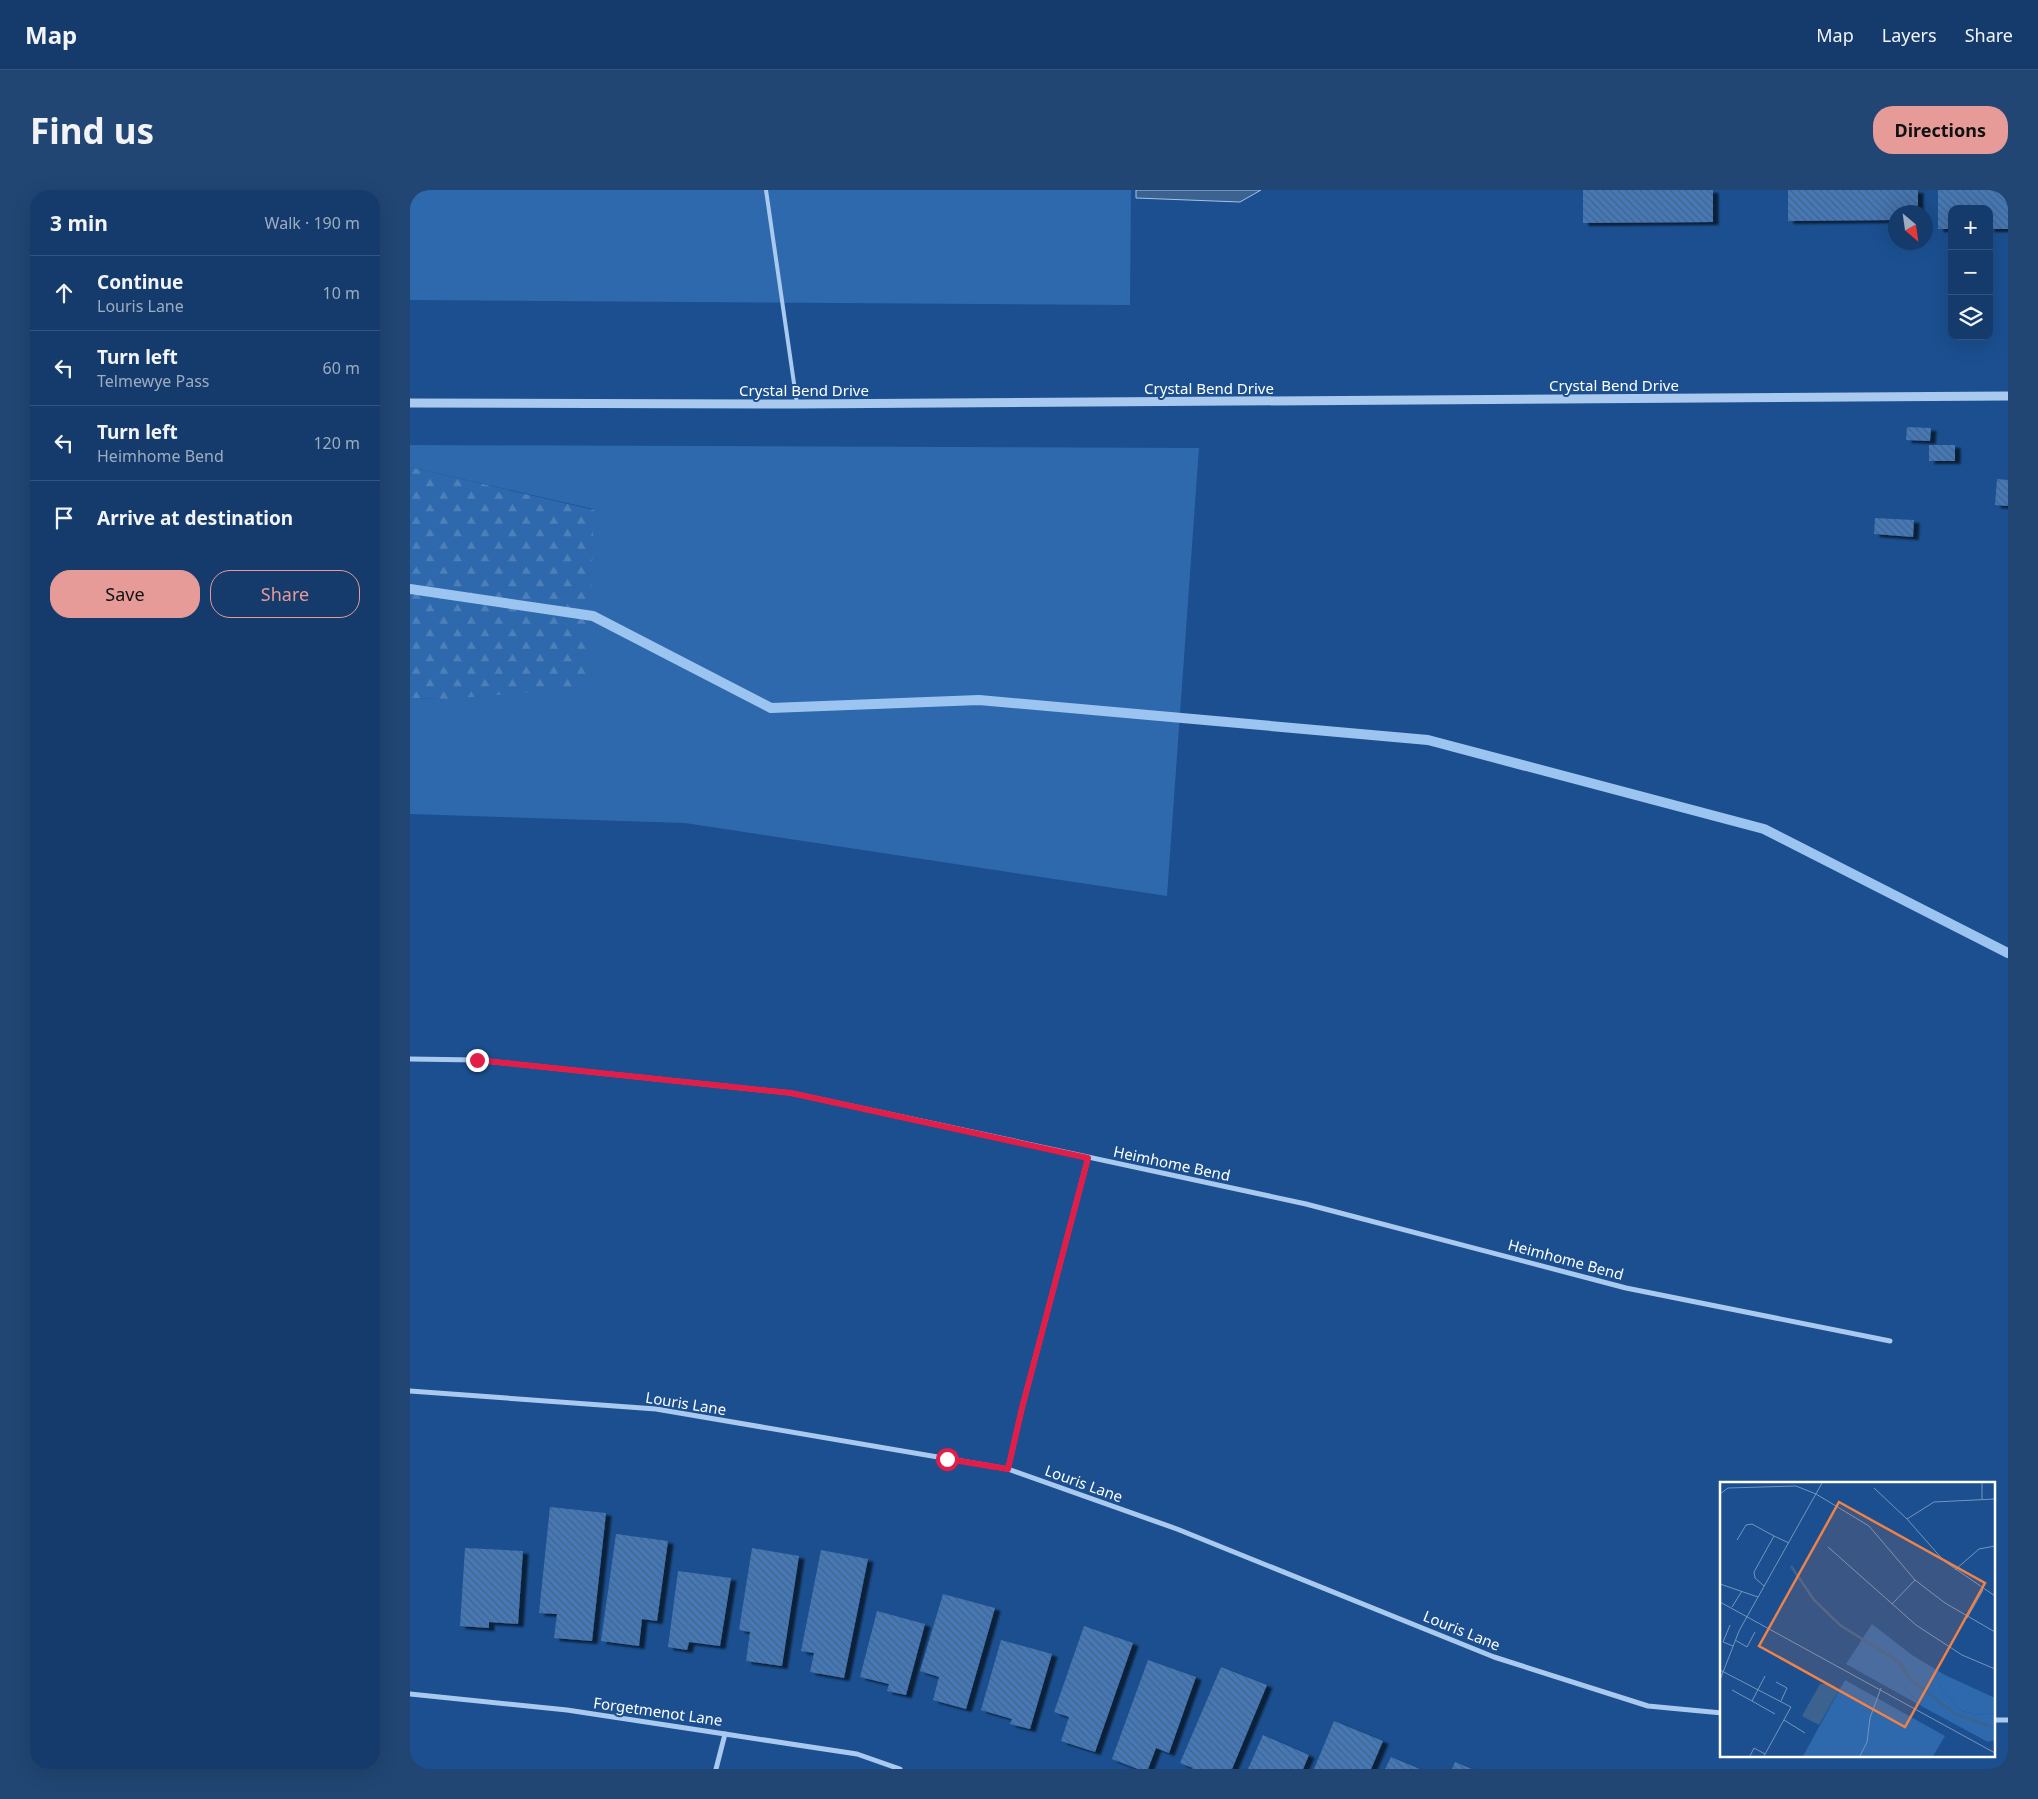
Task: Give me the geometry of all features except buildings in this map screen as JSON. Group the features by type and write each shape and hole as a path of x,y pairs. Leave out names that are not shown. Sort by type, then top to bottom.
{"street":[{"name":"Crystal Bend Drive","path":"410,403 797,404 2008,396"},
{"name":"Heimhome Bend","path":"410,1059 477,1060 791,1093 1306,1204 1626,1288 1890,1341"},
{"path":"1008,1469 1024,1399 1088,1158"},
{"name":"Louris Lane","path":"410,1391 656,1409 1008,1469 1177,1529 1494,1657 1648,1706 1720,1712"},
{"name":"Forgetmenot Lane","path":"410,1694 567,1710 857,1754 900,1769"},
{"path":"716,1769 725,1734"}],"lane":[{"path":"766,190 797,404"}],"green space":[{"path":"410,190 1131,190 1130,305 410,300"},
{"path":"410,445 1199,448 1167,896 685,823 410,814 410,698 447,699 593,509 410,467"},
{"path":"410,467 594,510 588,688 447,699 410,698"}],"shaded area":[{"path":"1136,190 1261,190 1240,202 1136,198"}],"waterway":[{"path":"410,589 593,616 771,708 979,700 1428,740 1764,829 2008,953"}],"route":[{"path":"477,1060 791,1093 1088,1158 1022,1408 1008,1469 947,1459"}]}
